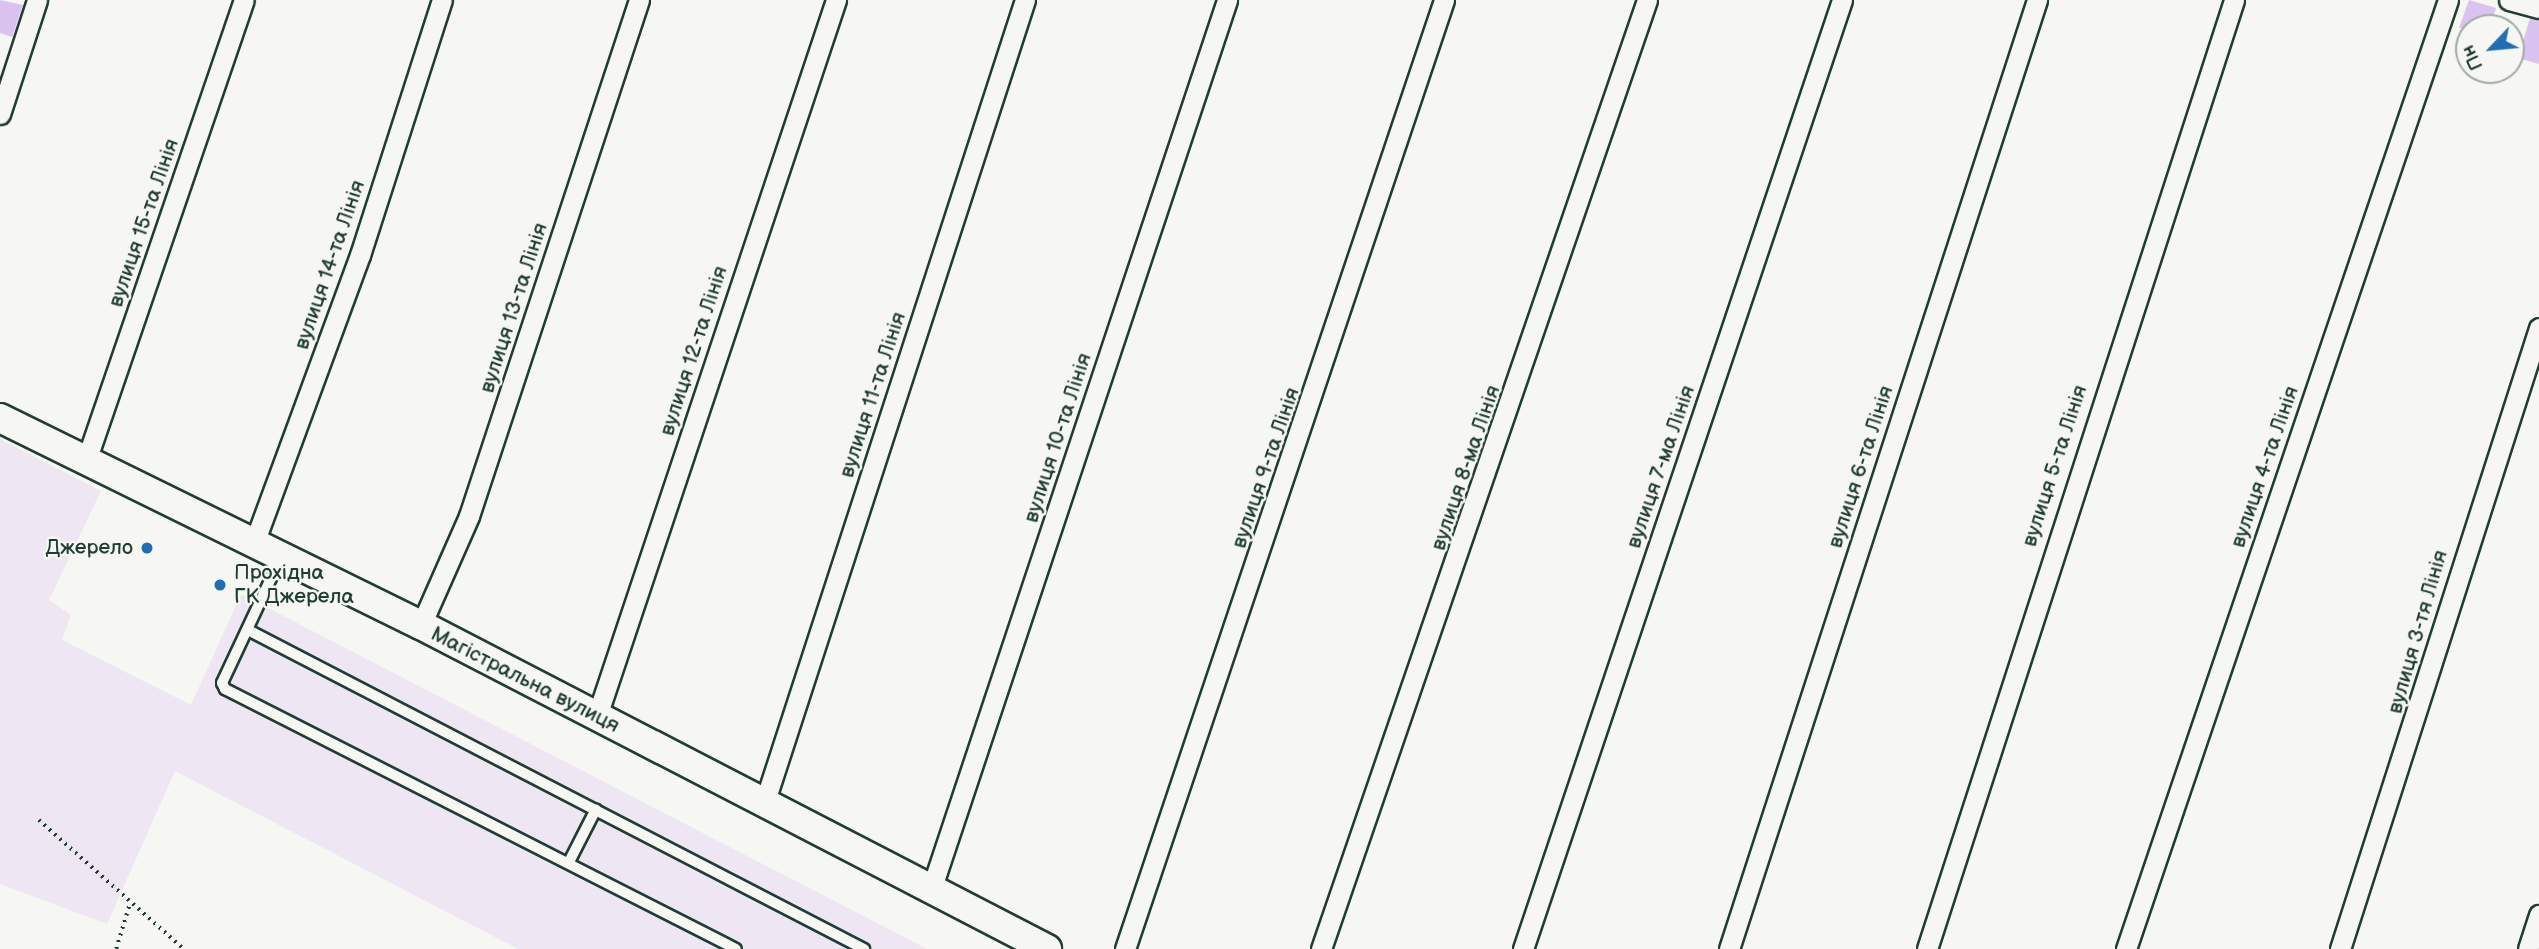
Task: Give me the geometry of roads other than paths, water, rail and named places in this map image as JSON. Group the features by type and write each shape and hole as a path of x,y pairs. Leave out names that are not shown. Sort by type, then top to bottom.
{"street":[{"path":"0,114 37,0"},
{"name":"вулиця 15-та Лінія","path":"86,461 244,0"},
{"name":"вулиця 14-та Лінія","path":"254,543 360,255 442,0"},
{"name":"вулиця 13-та Лінія","path":"421,625 469,516 639,0"},
{"name":"вулиця 12-та Лінія","path":"597,716 836,0"},
{"name":"вулиця 11-та Лінія","path":"764,804 1025,0"},
{"name":"вулиця 10-та Лінія","path":"932,890 1227,0"},
{"name":"вулиця 9-та Лінія","path":"1125,949 1444,0"},
{"name":"вулиця 8-ма Лінія","path":"1321,949 1647,0"},
{"name":"вулиця 7-ма Лінія","path":"1523,949 1842,0"},
{"name":"вулиця 6-та Лінія","path":"1730,949 2036,0"},
{"name":"вулиця 5-та Лінія","path":"1927,949 2234,0"},
{"name":"вулиця 4-та Лінія","path":"2126,949 2448,0"},
{"path":"2509,0 2539,8"},
{"name":"вулиця 3-тя Лінія","path":"2340,949 2539,328"},
{"name":"Магістральна вулиця","path":"0,418 421,625 1047,949"},
{"path":"2528,949 2539,915"}],"lane":[{"path":"281,556 225,689 736,949"},
{"path":"248,630 864,949"},
{"path":"569,862 596,809"}],"place":[{"name":"Джерело","path":"147,548"},
{"name":"Прохідна ГК Джерела","path":"220,585"}]}
